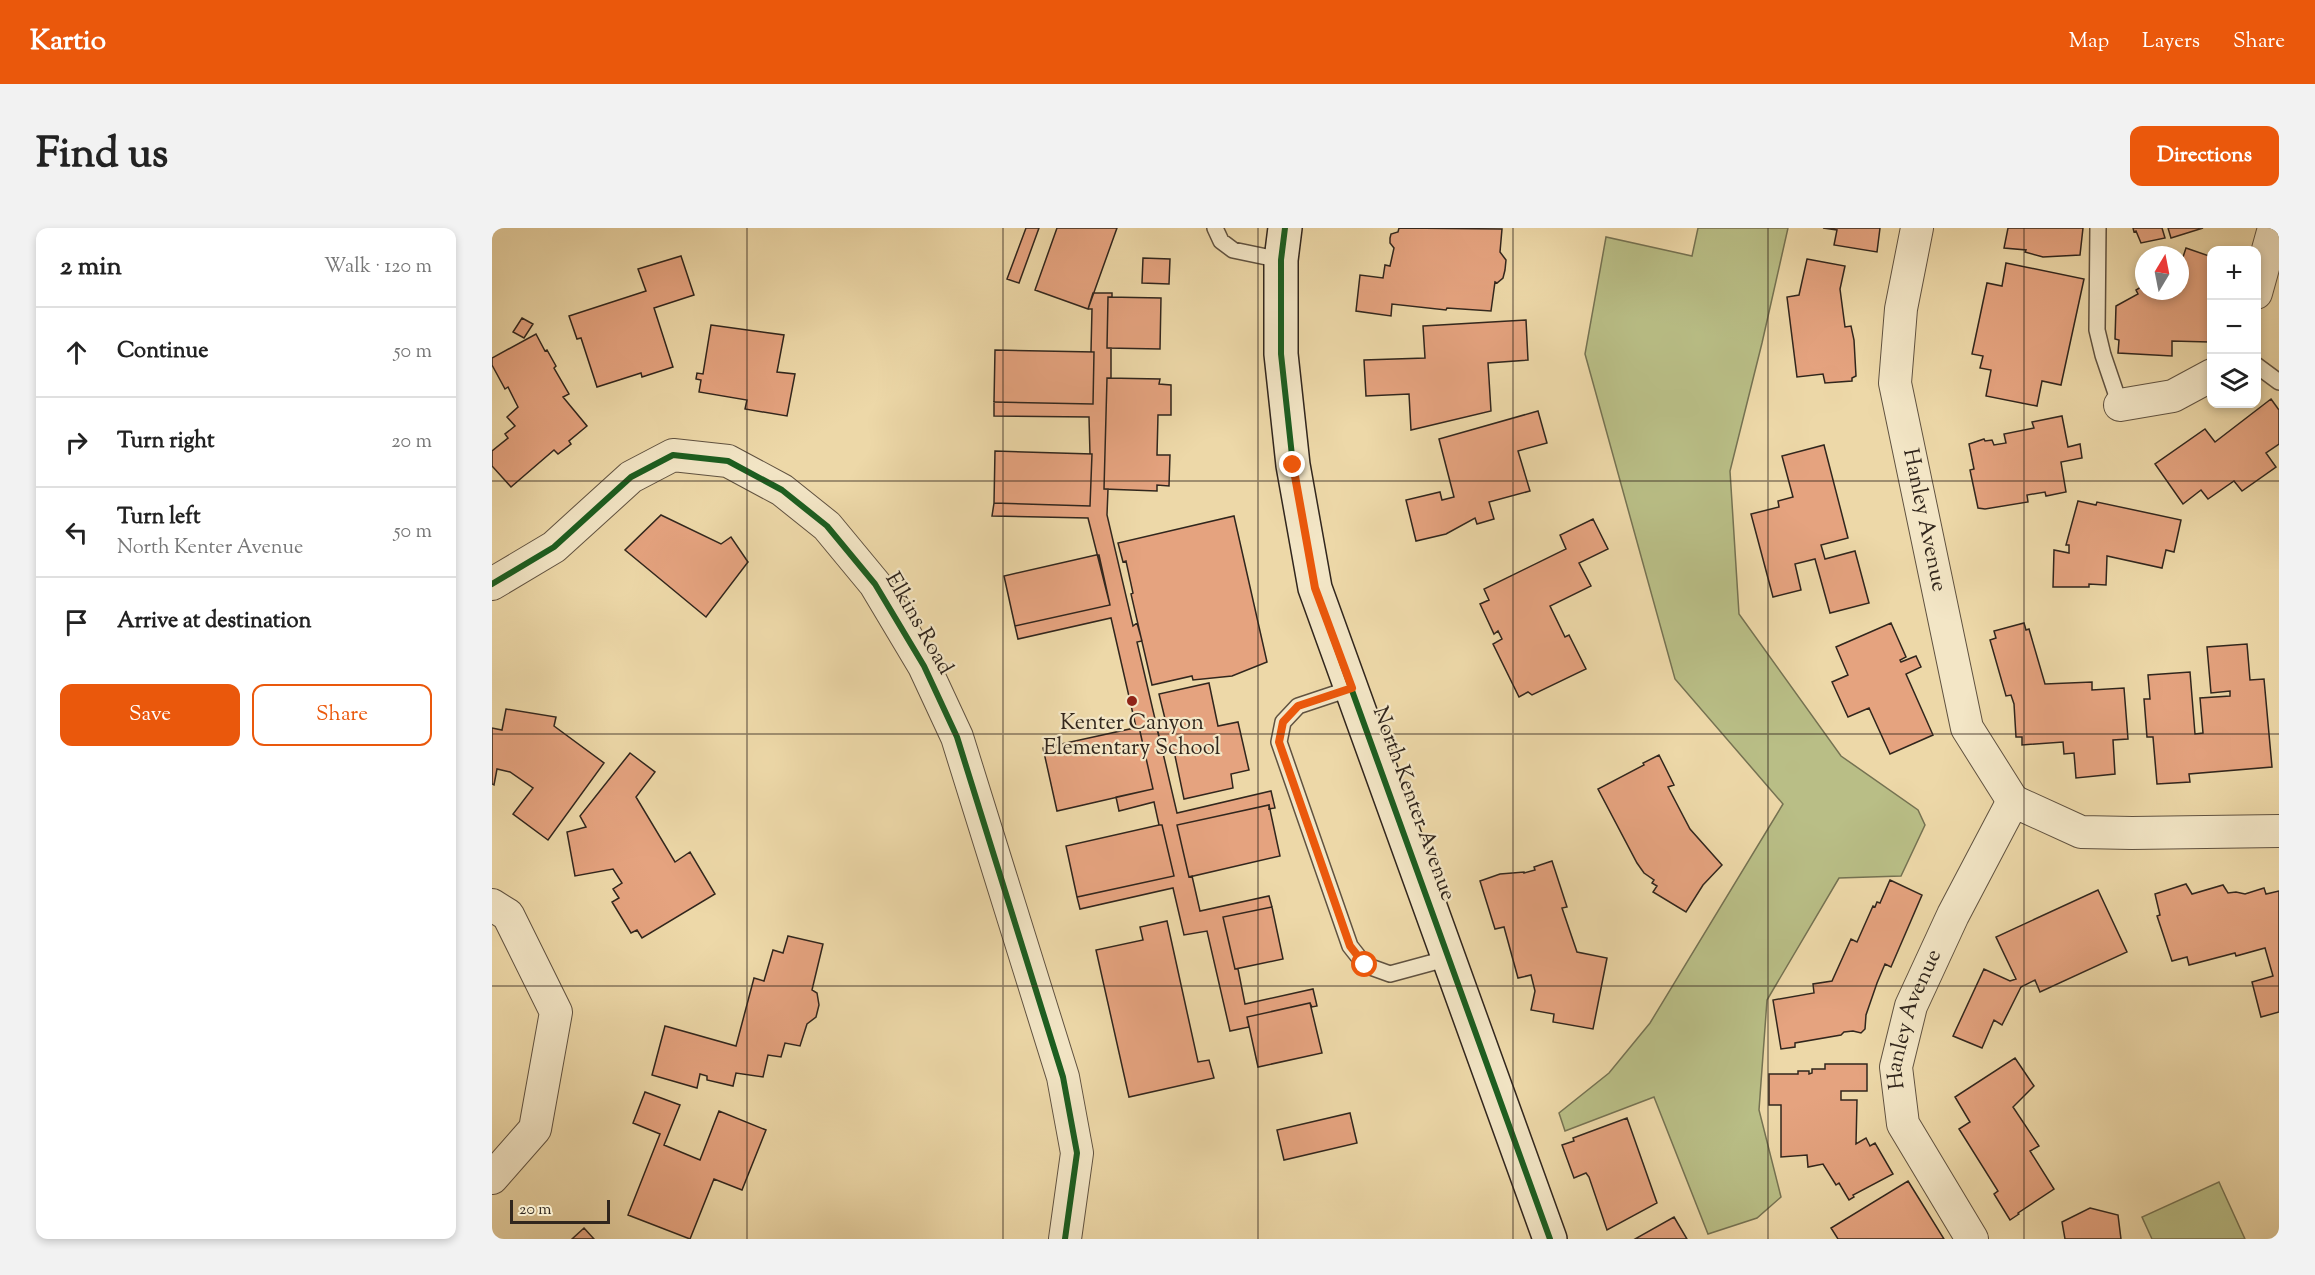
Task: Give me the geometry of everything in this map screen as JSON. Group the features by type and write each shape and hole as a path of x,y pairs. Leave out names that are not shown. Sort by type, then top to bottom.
{"street":[{"name":"North Kenter Avenue","path":"1285,228 1281,260 1281,354 1293,465 1315,588 1550,1239"},
{"name":"Hanley Avenue","path":"1917,228 1900,309 1895,383 1967,728 2013,801 1953,915 1916,996 1896,1067 1903,1124 1972,1239"},
{"path":"2261,275 2274,228"},
{"path":"2120,405 2173,396 2207,377"},
{"name":"Elkins Road","path":"492,584 554,547 632,477 673,455 728,461 782,490 827,526 875,584 924,666 957,737 1063,1077 1077,1153 1065,1239"},
{"path":"2013,801 2081,832 2279,831"},
{"path":"492,905 508,915 556,1012 535,1130 492,1178"}],"lane":[{"path":"1215,228 1221,241 1233,249 1281,260"},
{"path":"2098,228 2097,330 2120,405"},
{"path":"2261,369 2279,382"},
{"path":"1352,688 1298,706 1283,722 1279,742 1350,946 1365,965 1390,974 1449,958"}],"green space":[{"path":"1698,228 1788,228 1730,471 1739,614 1841,756 1918,810 1925,825 1901,876 1839,878 1767,1000 1759,1110 1781,1197 1757,1218 1708,1234 1654,1097 1565,1131 1559,1113 1609,1073 1650,1023 1783,804 1675,679 1585,354 1606,237 1692,256"},
{"path":"2219,1182 2245,1239 2152,1239 2142,1217"}],"building":[{"path":"1026,228 1039,228 1019,283 1007,279"},
{"path":"1057,228 1117,228 1088,309 1035,290"},
{"path":"1399,228 1502,229 1500,252 1506,260 1505,270 1503,278 1495,282 1491,311 1447,308 1446,310 1392,304 1391,316 1356,311 1360,275 1383,278 1385,265 1390,266 1394,248 1390,243 1391,234 1398,232"},
{"path":"1823,228 1880,228 1877,252 1834,245 1837,230"},
{"path":"2008,228 2083,228 2080,255 2043,257 2025,252 2026,250 2004,248"},
{"path":"2133,228 2162,228 2165,238 2141,243"},
{"path":"2168,228 2203,228 2171,238"},
{"path":"2189,249 2207,255 2207,342 2172,341 2172,356 2118,353 2119,340 2115,339 2116,306 2135,296 2135,300 2189,300"},
{"path":"681,256 694,295 654,308 673,367 642,377 641,373 597,387 581,338 577,339 569,316 646,291 638,269"},
{"path":"1143,258 1170,259 1169,284 1142,283"},
{"path":"1807,259 1845,266 1840,289 1845,327 1851,326 1854,340 1856,376 1852,378 1852,381 1825,383 1823,374 1797,377 1787,297 1799,295"},
{"path":"2006,263 2084,279 2061,385 2042,381 2037,406 1986,396 1991,370 1980,368 1983,356 1972,354 1987,283 2002,286"},
{"path":"1093,293 1112,293 1112,297 1108,297 1107,348 1111,348 1111,378 1107,378 1104,489 1108,489 1107,515 1133,626 1137,623 1142,641 1137,642 1177,813 1271,791 1275,808 1269,809 1269,805 1177,825 1189,877 1192,876 1200,911 1269,896 1272,907 1223,917 1245,1004 1313,989 1317,1006 1312,1007 1310,1003 1247,1017 1249,1027 1230,1031 1207,931 1184,935 1173,888 1080,909 1077,897 1174,876 1154,802 1119,811 1116,797 1153,789 1111,618 1018,639 1015,626 1110,605 1088,518 992,516 994,503 1090,506 1092,454 1090,454 1089,417 994,416 994,402 1093,404 1092,309 1088,309"},
{"path":"1108,297 1161,298 1160,349 1107,348"},
{"path":"522,318 533,324 524,338 513,332"},
{"path":"1526,320 1528,360 1488,363 1491,411 1411,430 1409,394 1366,396 1364,360 1425,358 1423,326"},
{"path":"711,325 784,335 777,372 795,374 787,416 745,409 747,400 699,392 701,380 696,379 697,373 703,374"},
{"path":"536,334 556,366 554,368 569,394 563,397 587,426 569,441 571,444 558,454 554,450 511,487 492,466 492,451 508,438 505,434 515,426 507,417 518,407 508,387 505,389 492,365 492,358"},
{"path":"995,350 1094,352 1093,404 994,402"},
{"path":"1107,378 1160,379 1159,384 1171,385 1171,415 1158,415 1157,455 1170,455 1169,486 1157,485 1157,491 1104,489"},
{"path":"2271,399 2279,410 2279,444 2266,453 2276,467 2242,491 2234,481 2208,499 2201,490 2183,504 2155,464 2205,429 2215,442"},
{"path":"1538,411 1547,443 1518,451 1530,491 1489,502 1494,519 1477,524 1475,518 1446,534 1416,541 1406,500 1440,492 1442,500 1454,497 1439,439"},
{"path":"2062,416 2068,447 2080,444 2082,458 2061,462 2066,492 2046,496 2045,492 2027,495 2028,502 1985,509 1978,508 1970,470 1974,469 1969,444 1984,439 1985,441 1992,440 1994,445 2006,443 2004,434 2034,428 2032,422"},
{"path":"1824,445 1848,538 1821,545 1825,559 1855,551 1869,603 1830,613 1815,559 1795,564 1801,590 1773,597 1751,514 1779,507 1778,501 1793,497 1782,456"},
{"path":"995,451 1092,454 1090,506 994,503"},
{"path":"2078,501 2096,505 2097,502 2181,520 2174,552 2166,550 2162,568 2107,556 2106,585 2053,587 2054,550 2069,553 2069,545 2066,545"},
{"path":"661,515 721,544 731,537 748,562 706,617 625,550"},
{"path":"1234,516 1267,662 1232,676 1193,680 1192,676 1152,685 1131,594 1133,593 1126,561 1123,562 1118,543"},
{"path":"1593,519 1608,549 1579,563 1591,586 1550,606 1565,637 1569,635 1586,669 1532,695 1528,692 1519,697 1493,644 1502,639 1498,631 1494,634 1480,604 1489,600 1484,589 1566,549 1560,535"},
{"path":"1099,555 1110,605 1015,626 1004,576"},
{"path":"1891,623 1906,657 1900,660 1901,662 1916,656 1921,667 1906,674 1933,735 1890,754 1869,708 1848,717 1832,682 1848,675 1836,647"},
{"path":"2024,623 2026,630 2029,629 2045,684 2092,682 2092,690 2124,688 2128,739 2113,740 2115,774 2076,778 2074,753 2064,754 2063,742 2022,745 2022,737 2016,737 2014,704 2011,695 2006,696 1990,640 1996,638 1994,631"},
{"path":"2247,644 2250,680 2264,679 2272,767 2189,774 2190,782 2157,784 2153,737 2147,737 2144,699 2150,699 2148,675 2190,672 2195,734 2203,733 2200,698 2230,696 2230,691 2211,693 2207,647"},
{"path":"1209,683 1218,726 1238,722 1249,770 1231,774 1233,788 1184,799 1174,751 1163,753 1157,729 1167,727 1159,694"},
{"path":"506,709 556,717 554,726 604,763 548,840 513,814 533,788 510,772 497,769 494,785 492,784 492,728 502,730"},
{"path":"1139,727 1153,789 1057,811 1043,748"},
{"path":"630,753 655,772 636,797 675,862 690,852 715,894 642,938 637,930 631,933 612,902 619,898 613,889 622,883 613,869 575,876 567,832 586,827 580,816"},
{"path":"1659,755 1674,785 1668,787 1690,829 1722,865 1703,885 1686,912 1653,892 1657,886 1652,883 1654,880 1644,873 1637,863 1598,789"},
{"path":"1269,805 1280,856 1189,877 1177,825"},
{"path":"1162,825 1174,876 1077,897 1066,846"},
{"path":"1552,861 1567,907 1562,908 1577,952 1607,958 1593,1029 1553,1022 1554,1014 1531,1010 1535,991 1531,975 1518,978 1504,927 1495,929 1480,881 1500,874 1535,870 1534,867"},
{"path":"1890,880 1922,895 1891,967 1885,964 1866,1015 1865,1029 1861,1033 1844,1032 1841,1035 1795,1043 1795,1047 1781,1049 1773,1000 1814,993 1813,984 1832,981 1851,939 1857,942 1873,906 1875,907 1877,902 1880,903"},
{"path":"2186,884 2192,894 2223,885 2228,893 2245,894 2264,888 2266,894 2279,891 2279,1012 2261,1017 2252,982 2273,976 2265,948 2189,965 2187,957 2172,961 2157,916 2160,915 2155,894"},
{"path":"2098,890 2127,952 2040,992 2035,980 2021,987 2002,1025 1994,1020 1982,1048 1953,1036 1984,969 2010,981 2016,979 1996,937"},
{"path":"1272,907 1283,959 1235,969 1223,917"},
{"path":"1167,921 1198,1062 1209,1060 1214,1078 1129,1097 1096,950 1143,940 1140,927"},
{"path":"788,936 823,944 812,990 817,993 819,1005 816,1017 807,1024 800,1046 785,1043 781,1057 768,1055 763,1077 736,1073 733,1086 707,1080 707,1076 700,1074 697,1088 652,1075 665,1026 736,1046 754,978 764,981 773,950 783,953"},
{"path":"1310,1003 1322,1053 1258,1067 1247,1017"},
{"path":"2015,1058 2034,1086 2013,1107 2039,1146 2030,1151 2054,1189 2010,1220 1994,1194 1998,1191 1959,1129 1970,1122 1955,1097"},
{"path":"1825,1064 1867,1064 1867,1091 1841,1091 1841,1100 1857,1100 1856,1144 1866,1138 1870,1146 1875,1143 1893,1174 1853,1195 1854,1197 1849,1200 1839,1183 1836,1185 1823,1164 1808,1167 1807,1155 1781,1157 1781,1105 1769,1105 1769,1074 1798,1074 1798,1071 1809,1071 1809,1074 1812,1073 1812,1069 1825,1069"},
{"path":"645,1092 680,1105 664,1145 700,1160 719,1111 766,1130 742,1190 714,1179 690,1239 628,1215 660,1134 633,1123"},
{"path":"1350,1113 1357,1143 1284,1160 1277,1130"},
{"path":"1627,1118 1657,1203 1607,1230 1589,1177 1586,1173 1574,1178 1562,1145 1574,1141 1573,1138"},
{"path":"1908,1181 1944,1239 1838,1239 1831,1228"},
{"path":"2090,1208 2118,1215 2121,1239 2065,1239 2062,1222"},
{"path":"1674,1217 1687,1239 1635,1239"},
{"path":"584,1228 594,1239 572,1239"}],"cycle path":[{"path":"1285,228 1281,260 1281,354 1293,465 1315,588 1550,1239"},
{"path":"492,584 554,547 631,477 673,455 728,461 782,490 827,526 875,584 924,666 957,737 1063,1077 1077,1153 1065,1239"}],"place":[{"name":"Kenter Canyon Elementary School","path":"1132,701"}],"route":[{"path":"1293,465 1315,588 1352,688 1298,706 1283,722 1279,742 1350,946 1365,965"}]}
